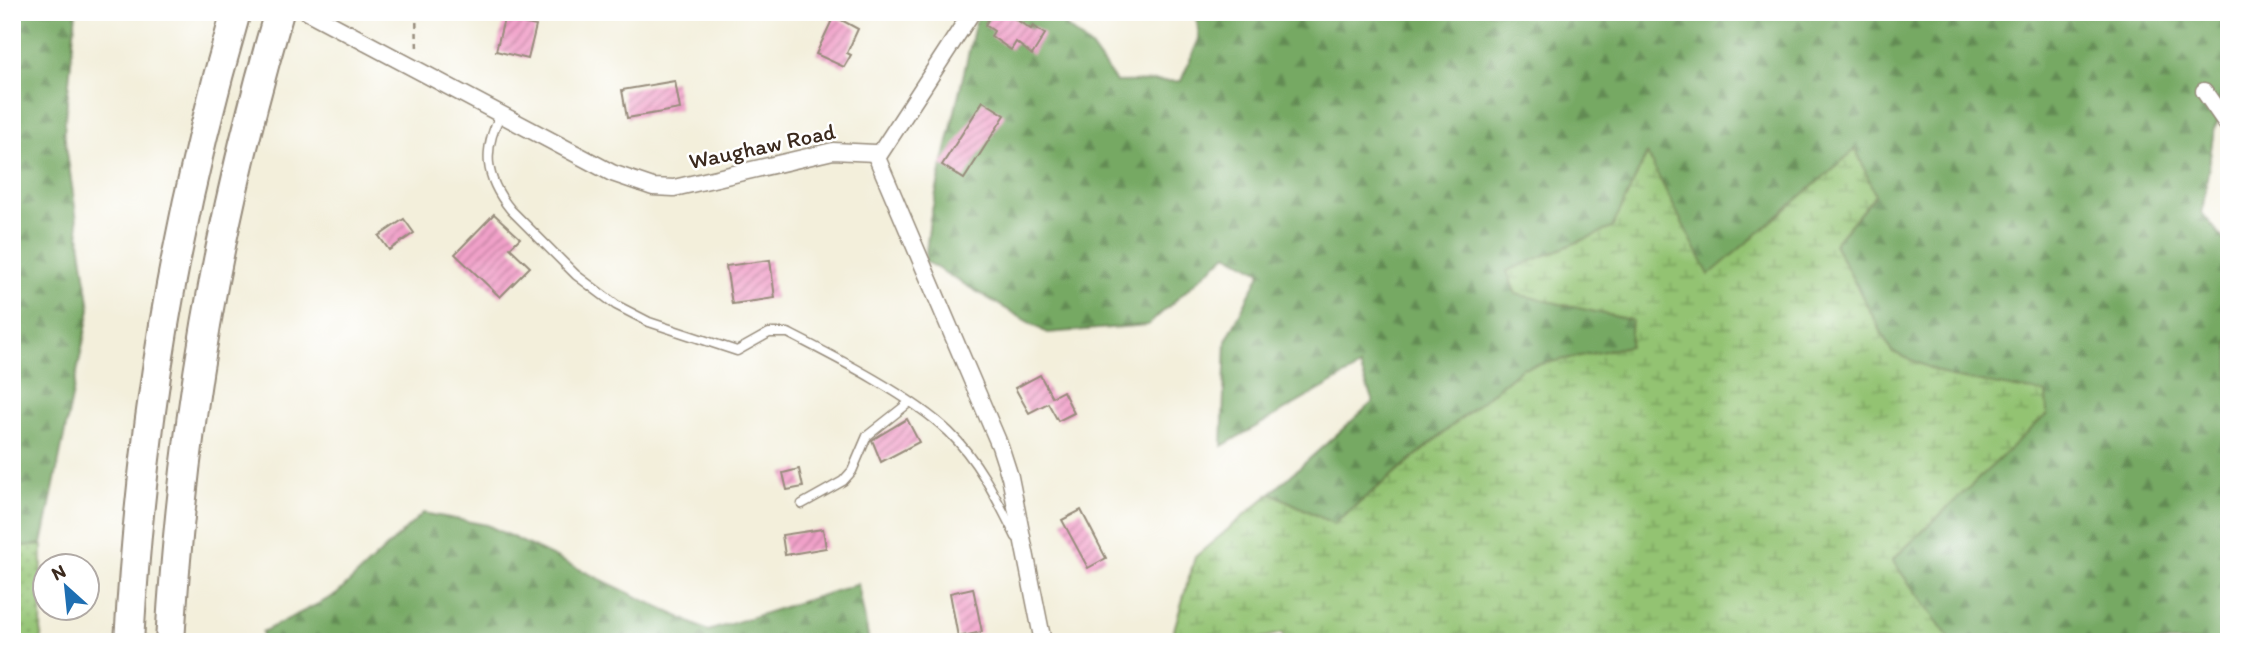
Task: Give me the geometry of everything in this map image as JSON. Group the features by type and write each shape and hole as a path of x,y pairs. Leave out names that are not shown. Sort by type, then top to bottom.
{"highway":[{"path":"129,642 142,465 159,344 195,162 236,12"},
{"path":"170,642 183,470 200,350 236,171 279,12"}],"street":[{"name":"Waughaw Road","path":"308,12 502,112 612,173 653,187 674,188 833,151 861,150 875,153 877,158"},
{"path":"972,12 877,158 1000,446 1010,477 1043,642"},
{"path":"2204,91 2229,127"}],"lane":[{"path":"502,112 490,135 488,150 490,168 502,197 511,210 593,290 649,322 737,351 769,333 788,333 910,402 929,414 963,448 997,499 1024,551"},
{"path":"802,504 843,481 852,471 867,436 910,402"}],"path":[{"path":"416,12 418,68"}],"green space":[{"path":"12,12 76,12 64,132 90,309 42,544 12,547"},
{"path":"978,12 1049,12 1091,47 1116,82 1181,81 1199,39 1196,12 2229,12 2229,101 2214,129 2202,213 2229,246 2229,637 2210,642 1952,642 1892,560 2046,414 2046,394 1951,377 1892,352 1834,244 1875,195 1708,275 1646,155 1613,228 1508,271 1517,294 1632,320 1630,346 1522,368 1333,524 1271,493 1373,402 1360,367 1222,446 1226,341 1261,272 1227,254 1148,325 1047,333 925,261 930,219"},
{"path":"1856,149 1875,195 1834,244 1892,352 1951,377 2046,393 2047,414 1892,560 1952,642 1284,642 1283,633 1245,642 1180,642 1174,630 1195,557 1271,493 1334,524 1522,368 1630,346 1632,320 1516,294 1507,271 1612,228 1647,154 1709,275"},
{"path":"423,513 487,525 708,631 858,584 869,642 264,642 262,632 336,595"},
{"path":"42,544 42,552 32,552 32,622 41,622 41,642 12,642 12,547"}],"building":[{"path":"992,12 1005,12 1031,29 1033,26 1045,34 1032,55 1016,42 1011,50 991,36 994,31 985,25"},
{"path":"834,16 858,29 847,53 851,55 844,67 816,54"},
{"path":"504,19 536,26 528,59 496,51"},
{"path":"675,81 680,109 627,118 622,90"},
{"path":"983,101 1005,115 964,179 942,165"},
{"path":"494,214 520,238 510,248 530,267 500,297 455,254"},
{"path":"404,219 414,233 389,250 379,236"},
{"path":"770,260 775,298 732,304 726,266"},
{"path":"1040,375 1052,397 1063,391 1074,413 1058,421 1048,403 1029,413 1015,388"},
{"path":"907,419 919,442 881,462 872,440"},
{"path":"799,469 803,487 787,490 783,473"},
{"path":"1081,510 1106,558 1088,568 1062,520"},
{"path":"823,529 826,548 785,555 782,535"},
{"path":"973,588 982,632 958,637 950,593"}]}
